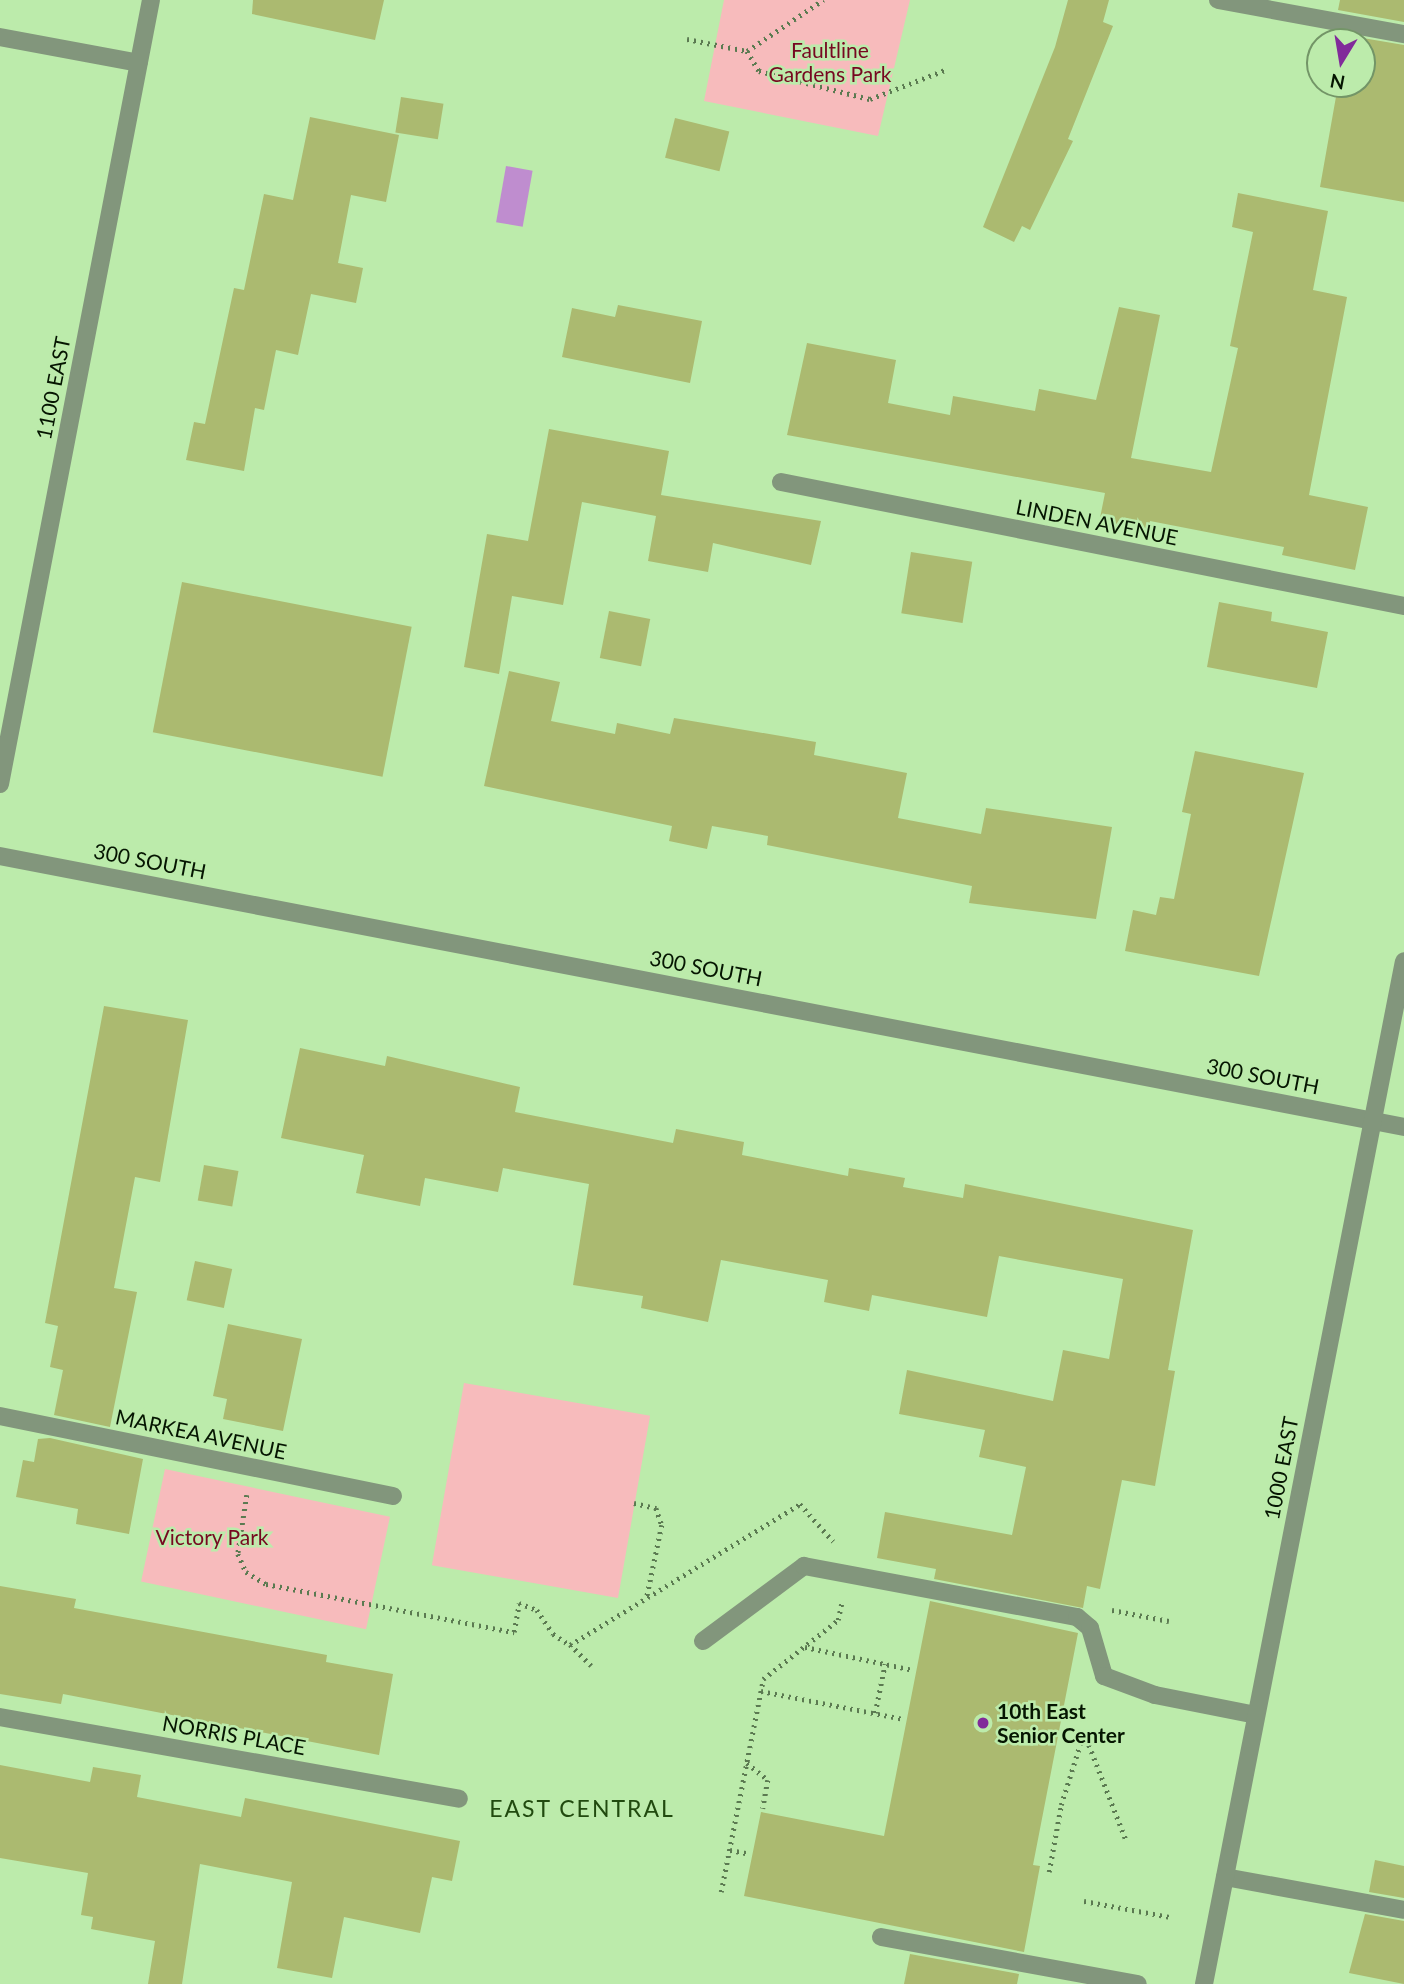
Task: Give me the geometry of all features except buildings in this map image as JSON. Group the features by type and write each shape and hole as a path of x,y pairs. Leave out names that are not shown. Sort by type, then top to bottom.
{"street":[{"name":"1100 EAST","path":"0,784 151,0"},
{"path":"1218,0 1404,34"},
{"path":"0,37 139,63"},
{"name":"LINDEN AVENUE","path":"781,482 1404,606"},
{"name":"300 SOUTH","path":"0,856 1404,1127"},
{"name":"1000 EAST","path":"1204,1984 1404,961"},
{"name":"MARKEA AVENUE","path":"0,1416 394,1496"},
{"path":"703,1641 804,1566 1077,1617 1090,1628 1104,1676 1155,1695 1256,1714"},
{"name":"NORRIS PLACE","path":"0,1717 459,1799"},
{"path":"1225,1877 1404,1910"},
{"path":"881,1937 1138,1984"}],"path":[{"path":"687,39 747,51 823,0"},
{"path":"747,51 759,71 870,99 945,70"},
{"path":"253,1467 238,1542 241,1565 252,1577 284,1590 514,1632 519,1603 537,1610 553,1634 570,1644"},
{"path":"634,1503 656,1508 662,1525 647,1598"},
{"path":"721,1892 763,1679 838,1620 845,1586"},
{"path":"804,1647 913,1670"},
{"path":"875,1713 885,1664"},
{"path":"761,1691 904,1719"},
{"path":"1049,1871 1060,1805 1084,1732 1126,1840"},
{"path":"747,1763 765,1772 768,1780 763,1809"},
{"path":"730,1850 750,1854"},
{"path":"1084,1901 1170,1917"}],"green space":[{"name":"Faultline Gardens Park","path":"724,0 910,0 878,136 704,101"},
{"path":"464,1383 650,1416 618,1598 432,1565"},
{"name":"Victory Park","path":"165,1469 390,1517 366,1629 141,1581"}],"shaded area":[{"path":"506,166 533,171 523,227 496,222"}],"place":[{"name":"10th East Senior Center","path":"983,1723"}],"district":[{"name":"EAST CENTRAL","path":"582,1808"}]}
